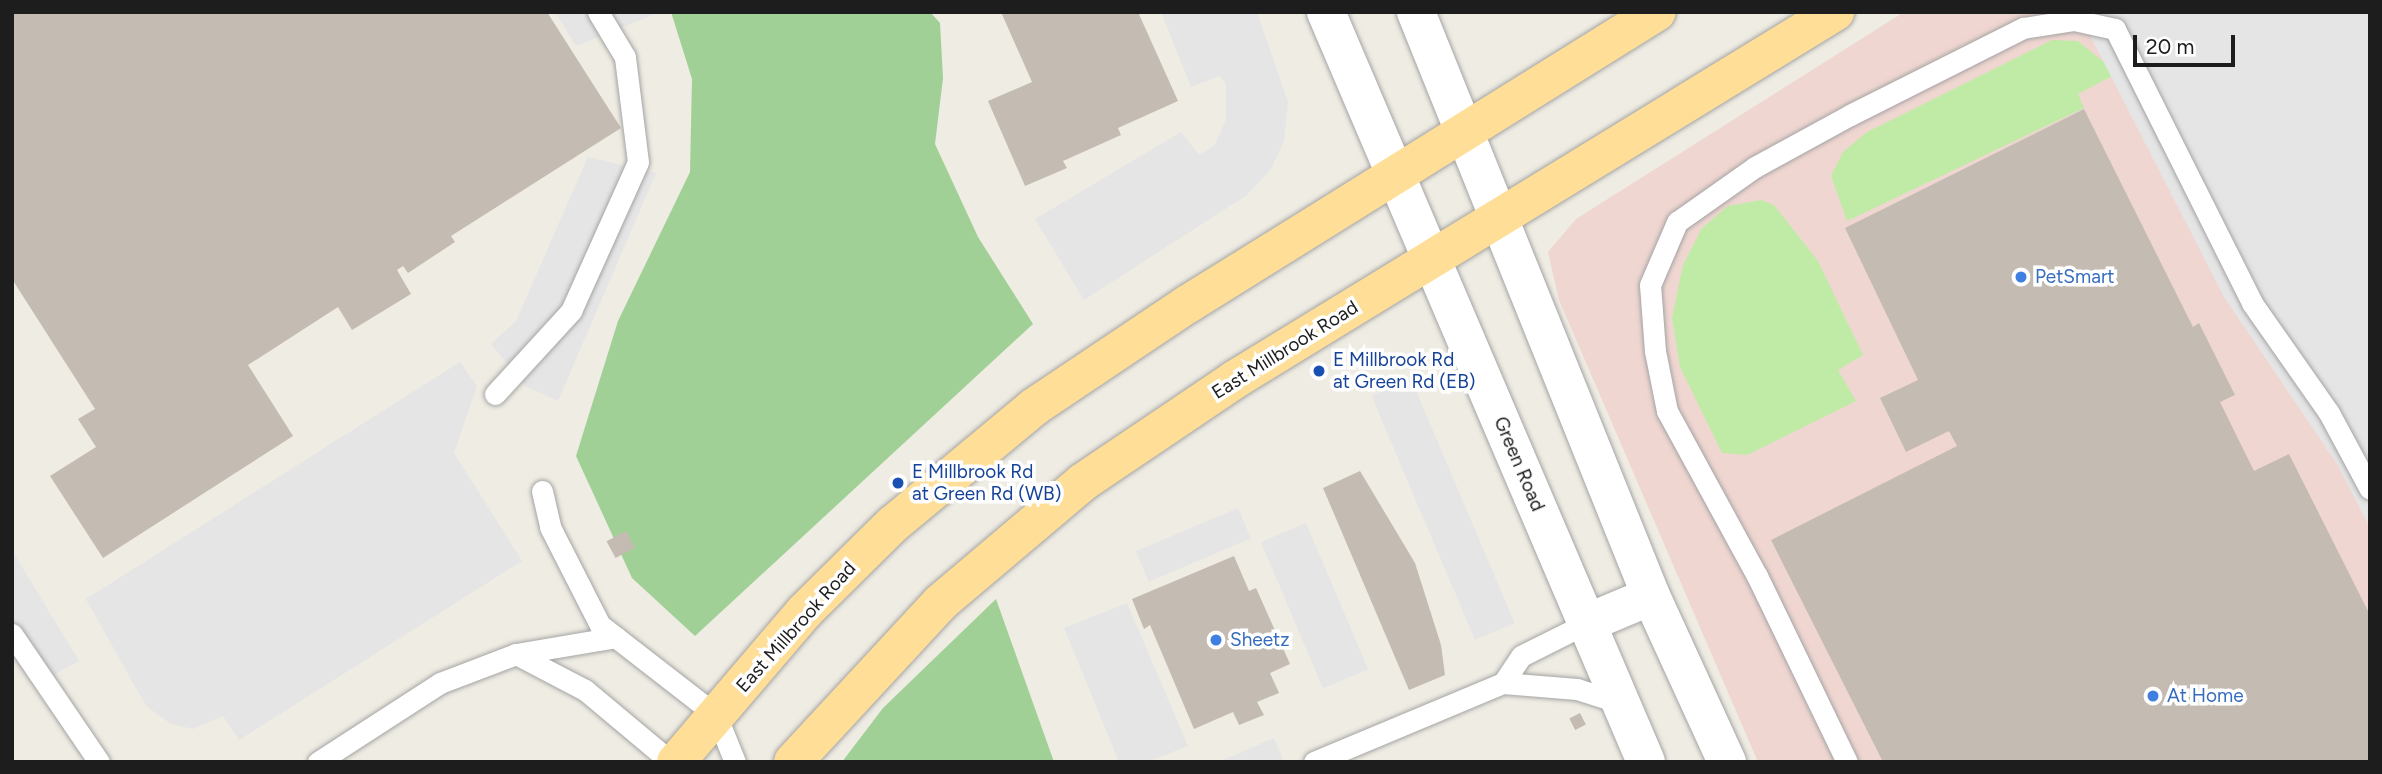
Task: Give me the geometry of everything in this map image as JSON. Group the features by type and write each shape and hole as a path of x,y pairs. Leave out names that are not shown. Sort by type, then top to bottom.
{"main road":[{"name":"East Millbrook Road","path":"673,762 805,611 891,525 970,458 1088,369 1657,12"},
{"name":"East Millbrook Road","path":"793,762 940,603 1083,482 1234,380 1835,12"}],"street":[{"name":"Green Road","path":"1326,12 1646,762"},
{"path":"1416,12 1497,220 1651,596 1727,762"},
{"path":"1587,623 1651,596"}],"lane":[{"path":"495,394 570,311 638,162 625,57 598,12"},
{"path":"1847,762 1758,576 1667,411 1654,351 1650,285 1676,222 1755,167 1850,115 2023,28 2074,20 2115,29 2252,303 2329,413 2370,489"},
{"path":"542,491 551,527 594,613 617,637 716,715 735,762"},
{"path":"1503,683 1521,656 1587,623"},
{"path":"12,634 99,762"},
{"path":"318,762 440,683 516,654 617,637"},
{"path":"516,654 585,690 673,762"},
{"path":"1314,762 1503,683 1577,689 1621,703"}],"shaded area":[{"path":"555,12 651,12 653,15 576,46"},
{"path":"1161,12 1257,12 1288,102 1284,141 1271,169 1247,195 1084,300 1035,219 1181,132 1199,155 1214,146 1226,120 1226,84 1219,76 1191,87"},
{"path":"1904,12 2370,12 2370,762 1758,762 1559,300 1548,252 1576,219"},
{"path":"2078,12 2370,12 2370,528 2337,464 2224,297"},
{"path":"588,157 656,173 558,401 525,386 491,344 516,321"},
{"path":"460,362 477,386 454,453 522,561 239,740 223,716 193,729 171,724 146,706 86,599"},
{"path":"1411,379 1515,623 1475,640 1371,396"},
{"path":"1238,508 1251,538 1149,582 1136,551"},
{"path":"1306,523 1368,669 1323,689 1261,542"},
{"path":"12,550 79,661 45,680 12,627"},
{"path":"1127,603 1188,746 1147,762 1119,762 1064,628"},
{"path":"1274,738 1284,762 1219,762"}],"green space":[{"path":"671,12 930,12 940,23 943,78 935,144 978,237 1033,324 695,636 632,578 576,456 618,321 690,172 692,79"},
{"path":"2052,40 2078,41 2111,68 2114,75 2078,94 2084,108 1847,221 1831,176 1843,152 1867,132"},
{"path":"1761,200 1774,205 1818,261 1863,355 1838,370 1856,401 1747,455 1722,453 1680,367 1672,318 1683,265 1702,228 1728,206"},
{"path":"996,599 1054,762 842,762 883,708"}],"building":[{"path":"12,12 547,12 621,128 451,236 455,242 408,273 403,266 397,270 411,294 352,330 338,307 248,365 293,436 103,558 50,476 96,447 78,419 95,409 12,279"},
{"path":"1001,12 1138,12 1178,101 1118,128 1121,135 1063,161 1067,168 1025,186 988,101 1032,82"},
{"path":"2084,109 2193,327 2199,323 2235,395 2220,402 2254,471 2289,454 2370,615 2370,762 1883,762 1771,540 1957,446 1949,431 1906,452 1880,398 1918,380 1845,228"},
{"path":"1360,471 1415,563 1441,645 1445,675 1409,690 1323,488"},
{"path":"626,531 635,548 615,558 607,541"},
{"path":"1234,556 1249,591 1256,588 1290,664 1270,673 1279,693 1257,702 1264,715 1239,725 1233,712 1194,729 1150,625 1144,629 1132,599"},
{"path":"1580,713 1586,725 1575,730 1569,718"}],"place":[{"name":"PetSmart","path":"2021,277"},
{"name":"E Millbrook Rd at Green Rd (EB)","path":"1319,371"},
{"name":"E Millbrook Rd at Green Rd (WB)","path":"898,483"},
{"name":"Sheetz","path":"1216,640"},
{"name":"At Home","path":"2153,696"}]}
